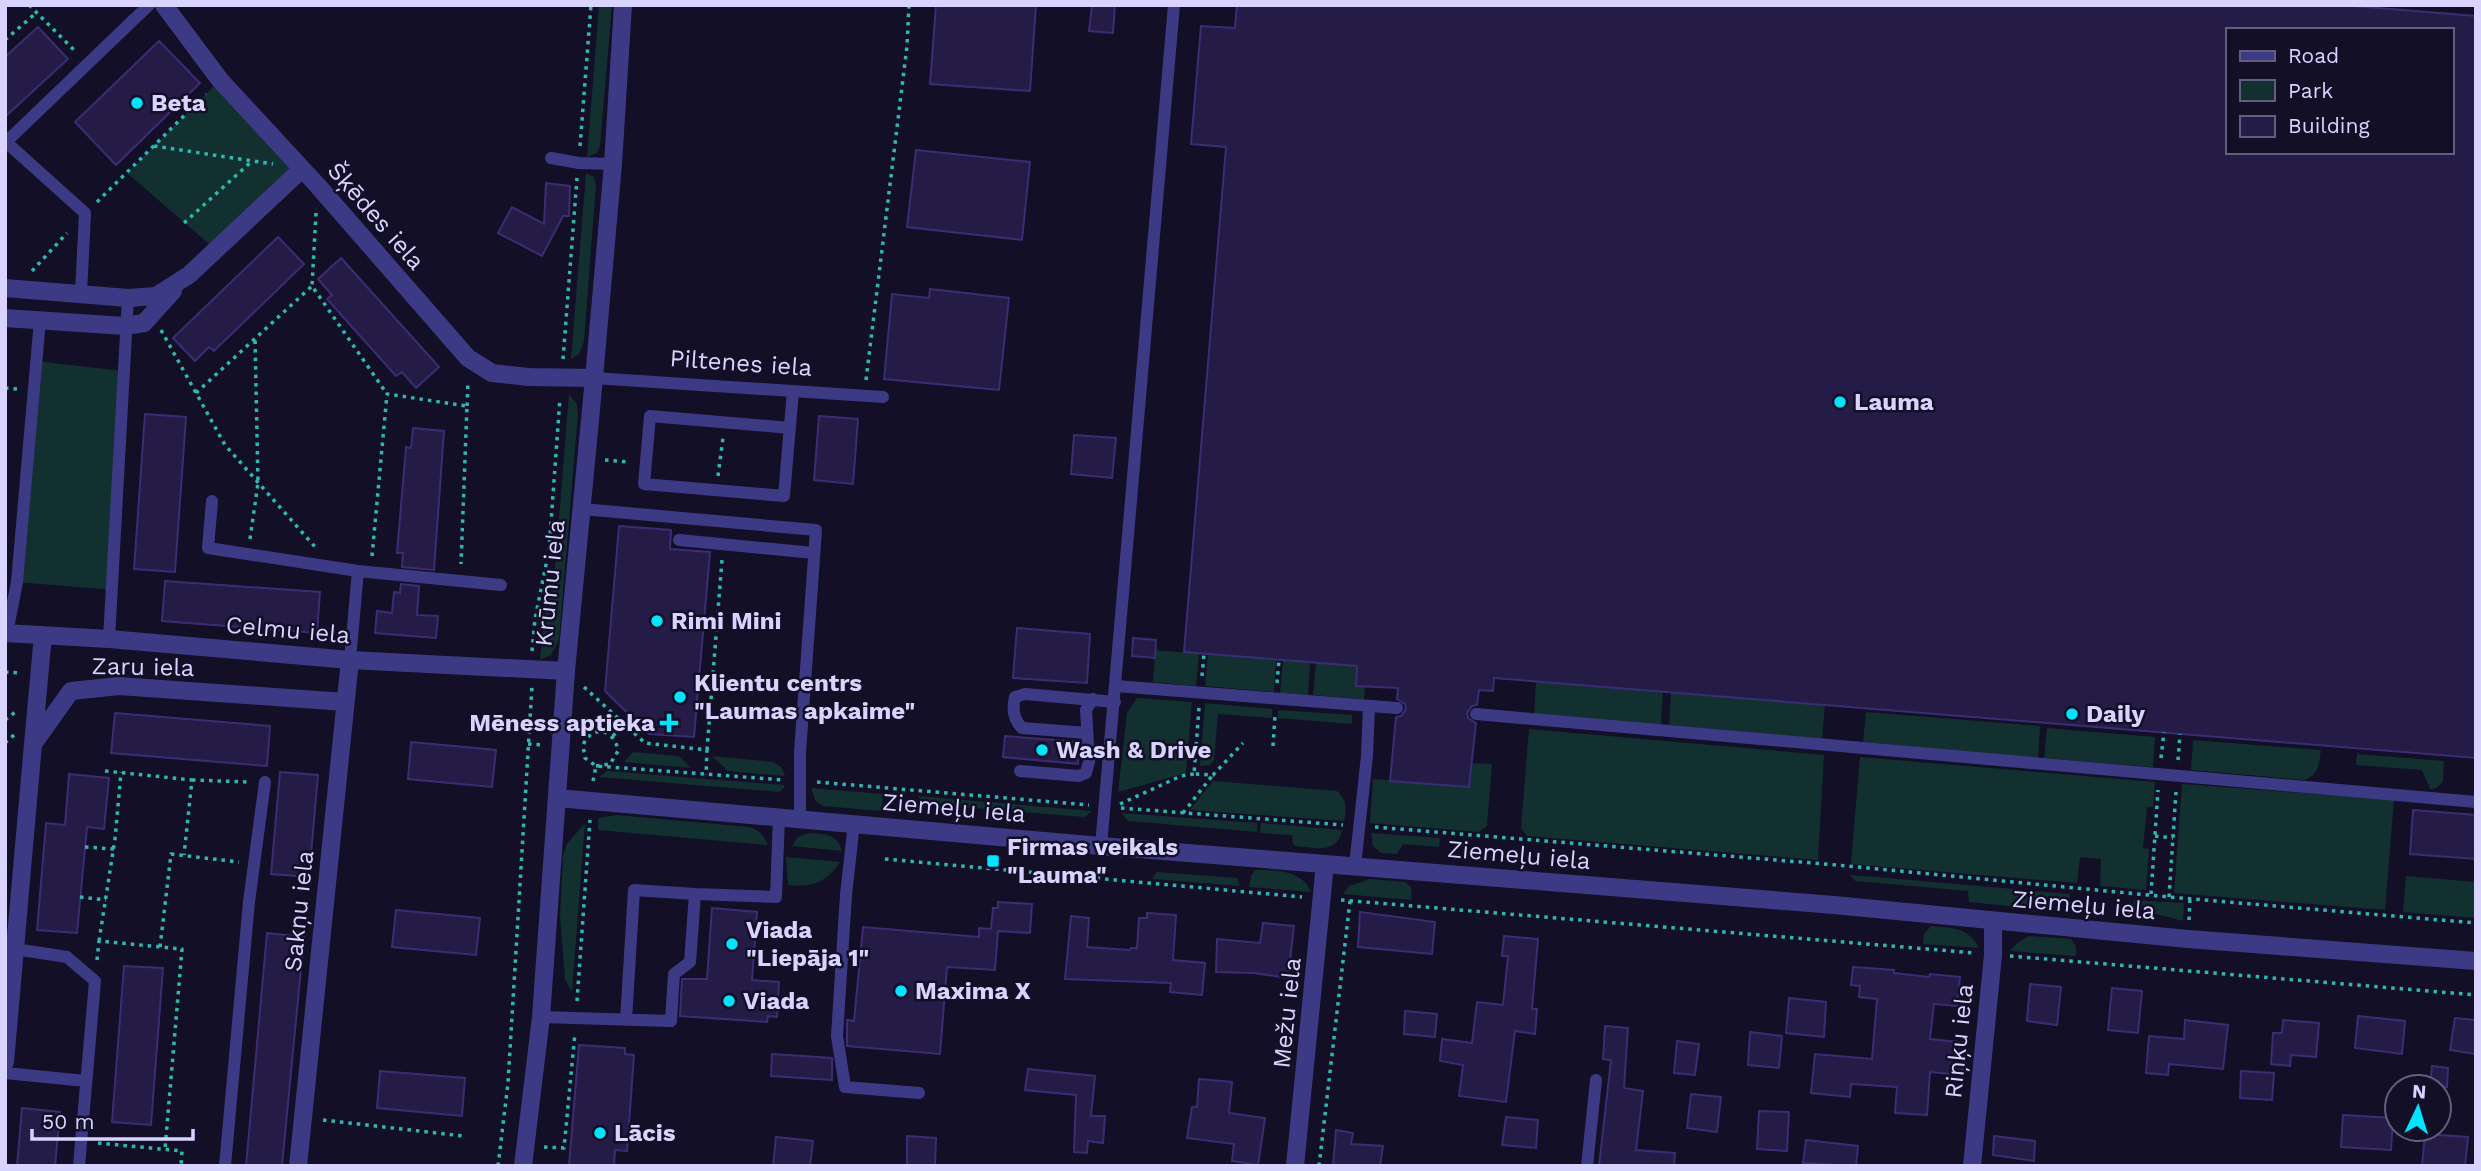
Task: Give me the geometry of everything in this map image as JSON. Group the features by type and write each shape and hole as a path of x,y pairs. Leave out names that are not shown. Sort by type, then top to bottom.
{"street":[{"name":"Šķēdes iela","path":"164,5 220,80 318,186 468,358 492,373 594,378"},
{"name":"Krūmu iela","path":"523,1166 541,1017 566,671 613,164 623,5"},
{"path":"5,318 125,326 144,323 189,275 302,169"},
{"path":"11,288 128,298 156,296 189,275"},
{"name":"Celmu iela","path":"6,633 350,660 566,671"},
{"path":"5,1062 43,635"},
{"name":"Sakņu iela","path":"298,1166 350,660"},
{"name":"Zaru iela","path":"33,744 71,691 119,686 345,702"},
{"name":"Ziemeļu iela","path":"557,797 1101,846 1821,904 2188,939 2476,961"},
{"name":"Mežu iela","path":"1295,1166 1325,864"},
{"name":"Riņķu iela","path":"1972,1166 1993,955 1993,921"}],"lane":[{"path":"81,293 85,213 6,143 149,5"},
{"path":"1101,846 1174,5"},
{"path":"551,158 579,163 613,164"},
{"path":"108,639 128,298"},
{"path":"6,633 17,582 40,320"},
{"name":"Piltenes iela","path":"594,378 883,397"},
{"path":"790,428 650,416 644,484 783,496 790,428 793,391"},
{"path":"212,501 208,548 364,571 501,585"},
{"path":"582,509 816,530 800,818"},
{"path":"679,540 814,553"},
{"path":"350,660 364,571"},
{"path":"1116,686 1397,708"},
{"path":"1087,733 1023,728 1016,722 1013,706 1015,696 1024,694 1115,702"},
{"path":"1020,771 1079,776 1086,773 1089,762 1086,710 1093,699"},
{"path":"1356,866 1370,706"},
{"path":"1476,714 2476,802"},
{"path":"225,1166 254,864 265,782"},
{"path":"626,1020 634,890 776,897 779,816"},
{"path":"854,823 846,895 837,1035 845,1087 919,1093"},
{"path":"541,1017 671,1021 674,974 690,962 695,894"},
{"path":"15,949 67,957 95,981 79,1166"},
{"path":"5,1073 86,1081"},
{"path":"1587,1166 1596,1080"}],"path":[{"path":"29,5 88,63"},
{"path":"498,1166 508,1083 535,619 549,550 591,5"},
{"path":"864,396 907,46 909,5"},
{"path":"5,40 36,13"},
{"path":"11,288 220,80"},
{"path":"154,146 302,169"},
{"path":"184,223 252,161"},
{"path":"318,186 312,286 387,394 364,571"},
{"path":"196,393 312,286"},
{"path":"152,313 225,446 333,567"},
{"path":"248,554 258,483 256,338"},
{"path":"387,394 467,406 460,581"},
{"path":"717,490 724,422"},
{"path":"599,459 646,464"},
{"path":"706,775 722,555"},
{"path":"1194,774 1204,654"},
{"path":"566,671 645,743 707,750"},
{"path":"613,736 624,724"},
{"path":"613,736 599,731 586,738 583,752 585,758 596,766 1104,807"},
{"path":"2151,895 2164,733"},
{"path":"2169,897 2180,734"},
{"path":"596,766 610,764 616,758 618,751 613,736"},
{"path":"1182,813 1243,743"},
{"path":"500,1143 564,1149 591,800 596,766"},
{"path":"105,771 192,780 265,782"},
{"path":"95,981 114,849 121,772"},
{"path":"1213,775 1181,776 1112,808 1838,865 2476,923"},
{"path":"184,855 192,780"},
{"path":"2155,836 2173,838"},
{"path":"85,847 114,849"},
{"path":"160,947 171,854 254,864"},
{"path":"885,859 1323,899 2476,995"},
{"path":"80,897 106,900"},
{"path":"2189,920 2190,898"},
{"path":"1319,1166 1350,901"},
{"path":"99,941 182,949 165,1149"},
{"path":"303,1118 463,1136"},
{"path":"81,1141 182,1151 181,1166"}],"green space":[{"path":"599,5 612,5 600,146 597,153 587,157"},
{"path":"220,80 302,169 216,250 127,173"},
{"path":"586,173 594,177 596,185 584,341 580,353 571,359"},
{"path":"36,361 123,371 113,590 17,582"},
{"path":"569,394 577,404 578,414 559,640 551,655 540,660 545,614 554,580"},
{"path":"1155,650 1199,654 1196,686 1153,682"},
{"path":"1208,654 1276,660 1274,692 1205,686"},
{"path":"1283,660 1310,663 1308,695 1280,693"},
{"path":"1316,663 1357,666 1365,686 1364,699 1313,695"},
{"path":"1536,681 1663,691 1661,725 1534,715"},
{"path":"1671,692 1825,705 1822,739 1669,725"},
{"path":"1137,698 1192,702 1186,773 1118,792 1127,713"},
{"path":"1205,703 1272,709 1272,718 1218,714 1214,760 1210,765 1200,766"},
{"path":"1278,710 1352,715 1352,724 1278,718"},
{"path":"1866,712 2040,726 2038,758 1863,742"},
{"path":"2047,728 2155,737 2153,767 2044,758"},
{"path":"1529,729 1824,755 1818,860 1527,836 1521,828"},
{"path":"2193,740 2321,750 2316,772 2305,780 2191,770"},
{"path":"633,752 679,756 691,768 624,762"},
{"path":"2357,754 2444,761 2443,782 2430,789 2422,770 2356,765"},
{"path":"712,756 773,762 781,767 785,776 728,771"},
{"path":"1860,757 2155,782 2153,807 2147,807 2143,848 2149,849 2146,890 2100,886 2101,859 2080,857 2077,883 1851,864"},
{"path":"1472,763 1492,764 1487,826 1479,832 1370,823 1373,779 1469,787"},
{"path":"607,771 784,785 784,788 779,792 599,777"},
{"path":"1213,781 1337,791 1345,805 1344,821 1190,810"},
{"path":"2182,784 2394,800 2385,910 2174,893"},
{"path":"811,788 883,794 882,811 823,806 816,802"},
{"path":"918,796 1092,811 1085,817 923,804"},
{"path":"1121,813 1257,823 1257,832 1128,821"},
{"path":"617,815 748,827 761,833 768,845 598,830 598,818"},
{"path":"585,823 572,992 565,979 560,917 563,855 567,844"},
{"path":"1261,823 1342,830 1340,838 1331,846 1311,848 1293,844 1292,835 1260,833"},
{"path":"809,833 825,834 834,838 842,851 792,846 798,837"},
{"path":"1371,833 1440,838 1439,847 1403,844 1397,854 1381,853 1373,846"},
{"path":"786,857 840,862 830,874 818,882 788,885"},
{"path":"1255,870 1280,871 1295,875 1311,892 1249,887"},
{"path":"1157,872 1237,878 1240,886 1152,879"},
{"path":"1850,875 2070,894 2069,902 2018,907 1969,902 1968,891 1855,881"},
{"path":"2406,876 2476,882 2476,918 2403,912"},
{"path":"1370,879 1405,882 1411,890 1411,900 1343,894 1349,886"},
{"path":"2134,900 2184,903 2183,921 2133,908"},
{"path":"1931,926 1965,932 1979,948 1923,944 1924,934"},
{"path":"2029,936 2071,939 2076,946 2076,956 2010,951"}],"building":[{"path":"936,5 1036,5 1030,91 930,84"},
{"path":"1092,5 1115,5 1113,33 1089,31"},
{"name":"Lauma","path":"1237,5 2341,5 2476,16 2476,758 1494,678 1493,691 1479,690 1477,705 1472,706 1467,713 1468,718 1476,723 1469,787 1390,781 1396,717 1401,716 1406,709 1405,704 1397,699 1398,688 1356,686 1357,666 1184,652 1226,147 1191,144 1201,26 1235,28"},
{"path":"38,27 68,59 5,117 5,57"},
{"name":"Beta","path":"159,41 200,83 116,165 75,122"},
{"path":"916,150 1030,162 1022,240 907,227"},
{"path":"546,183 570,186 569,216 563,216 542,256 498,233 512,207 544,224"},
{"path":"278,237 304,264 214,351 209,347 195,361 173,338"},
{"path":"341,258 439,367 416,388 402,372 396,376 327,299 332,295 318,279"},
{"path":"930,289 1009,298 999,390 884,379 892,294 929,298"},
{"path":"145,414 186,417 175,572 134,569"},
{"path":"819,416 858,419 853,484 814,480"},
{"path":"413,428 444,431 434,570 402,567 403,553 397,553 406,447 411,448"},
{"path":"1074,435 1116,438 1112,478 1071,474"},
{"name":"Rimi Mini","path":"619,526 671,530 670,549 710,552 694,737 649,734 605,691"},
{"path":"165,581 320,592 317,633 162,621"},
{"path":"401,584 419,586 417,615 438,616 436,638 375,633 377,611 392,613 394,592 400,593"},
{"path":"1017,628 1090,634 1087,683 1013,678"},
{"path":"1133,638 1156,640 1155,658 1132,656"},
{"path":"115,713 270,726 267,766 111,753"},
{"name":"Wash & Drive","path":"1005,736 1079,742 1078,764 1003,757"},
{"path":"411,742 496,750 492,787 408,779"},
{"path":"280,772 318,775 309,877 271,874"},
{"path":"69,774 109,778 104,829 87,827 77,933 37,930 46,823 65,825"},
{"path":"2413,810 2476,815 2476,859 2410,854"},
{"name":"Maxima X","path":"998,902 1032,904 1030,933 998,931 995,970 947,967 940,1054 847,1046 847,1020 854,1021 863,927 979,937 979,928 991,929 993,908 998,908"},
{"name":"Viada \"Liepāja 1\"","path":"712,908 757,912 752,980 779,982 777,1017 768,1016 767,1022 680,1016 682,979 707,979"},
{"path":"396,910 480,918 476,955 392,947"},
{"path":"1360,912 1435,922 1432,954 1358,947"},
{"path":"1147,913 1176,915 1173,960 1205,963 1202,995 1170,992 1171,983 1065,979 1071,916 1089,918 1087,947 1130,950 1137,948 1139,918 1147,918"},
{"path":"1263,923 1294,926 1288,978 1254,973 1216,972 1217,939 1260,943"},
{"path":"267,933 304,937 282,1166 246,1166"},
{"path":"1504,936 1538,939 1532,1009 1537,1009 1535,1034 1515,1031 1506,1102 1459,1096 1463,1065 1440,1061 1442,1039 1472,1043 1477,1002 1503,1005 1508,956 1502,956"},
{"path":"124,966 163,968 151,1125 112,1122"},
{"path":"1853,967 1894,970 1894,973 1929,977 1930,974 1960,977 1957,1006 1934,1004 1930,1039 1967,1043 1962,1075 1930,1072 1927,1115 1895,1113 1897,1087 1851,1084 1850,1097 1811,1093 1815,1054 1872,1059 1877,999 1859,997 1860,986 1851,985"},
{"path":"2030,984 2061,987 2057,1025 2027,1021"},
{"path":"2112,988 2142,991 2138,1033 2108,1030"},
{"path":"1789,998 1826,1002 1824,1037 1786,1033"},
{"path":"1405,1011 1437,1014 1435,1037 1404,1034"},
{"path":"2358,1016 2405,1021 2402,1054 2355,1048"},
{"path":"2455,1018 2476,1020 2476,1054 2450,1050"},
{"path":"2185,1020 2228,1025 2223,1069 2169,1064 2168,1075 2146,1073 2149,1036 2184,1039"},
{"path":"2283,1020 2319,1023 2316,1057 2291,1055 2290,1066 2271,1064 2273,1033 2282,1033"},
{"path":"1605,1026 1628,1028 1624,1088 1643,1091 1636,1150 1675,1153 1674,1166 1599,1166 1611,1060 1603,1059"},
{"path":"1750,1032 1782,1036 1779,1068 1748,1065"},
{"path":"1677,1041 1699,1044 1695,1075 1674,1073"},
{"path":"579,1045 625,1048 625,1054 634,1055 627,1151 615,1150 614,1166 569,1166"},
{"path":"772,1054 832,1058 832,1080 771,1076"},
{"path":"2432,1066 2448,1068 2448,1073 2431,1073"},
{"path":"1028,1069 1095,1076 1091,1116 1105,1116 1103,1143 1088,1141 1087,1153 1074,1152 1076,1095 1025,1090"},
{"path":"380,1071 465,1078 462,1116 377,1108"},
{"path":"2241,1071 2274,1073 2272,1100 2240,1098"},
{"path":"1199,1079 1232,1082 1229,1113 1265,1118 1258,1165 1232,1161 1234,1144 1187,1138 1192,1107 1197,1107"},
{"path":"1691,1094 1721,1097 1717,1132 1687,1128"},
{"path":"22,1108 60,1112 55,1166 17,1166"},
{"path":"1759,1111 1789,1112 1787,1151 1757,1149"},
{"path":"2343,1115 2383,1117 2383,1143 2391,1143 2391,1150 2341,1147"},
{"path":"1506,1117 1538,1120 1536,1148 1502,1145"},
{"path":"1336,1130 1353,1133 1351,1144 1383,1146 1380,1166 1333,1166"},
{"path":"907,1136 936,1138 935,1166 907,1166"},
{"path":"1994,1136 2035,1141 2034,1161 1993,1155"},
{"path":"2453,1136 2468,1137 2465,1166 2422,1166 2424,1143 2453,1143"},
{"path":"776,1137 813,1141 810,1166 773,1166"},
{"path":"1806,1140 1858,1146 1856,1166 1803,1163"}],"place":[{"name":"Beta","path":"137,103"},
{"name":"Lauma","path":"1840,402"},
{"name":"Rimi Mini","path":"657,621"},
{"name":"Klientu centrs \"Laumas apkaime\"","path":"680,697"},
{"name":"Daily","path":"2072,714"},
{"name":"Mēness aptieka","path":"669,723"},
{"name":"Wash & Drive","path":"1042,750"},
{"name":"Firmas veikals \"Lauma\"","path":"993,861"},
{"name":"Viada \"Liepāja 1\"","path":"732,944"},
{"name":"Maxima X","path":"901,991"},
{"name":"Viada","path":"729,1001"},
{"name":"Lācis","path":"600,1133"}]}
